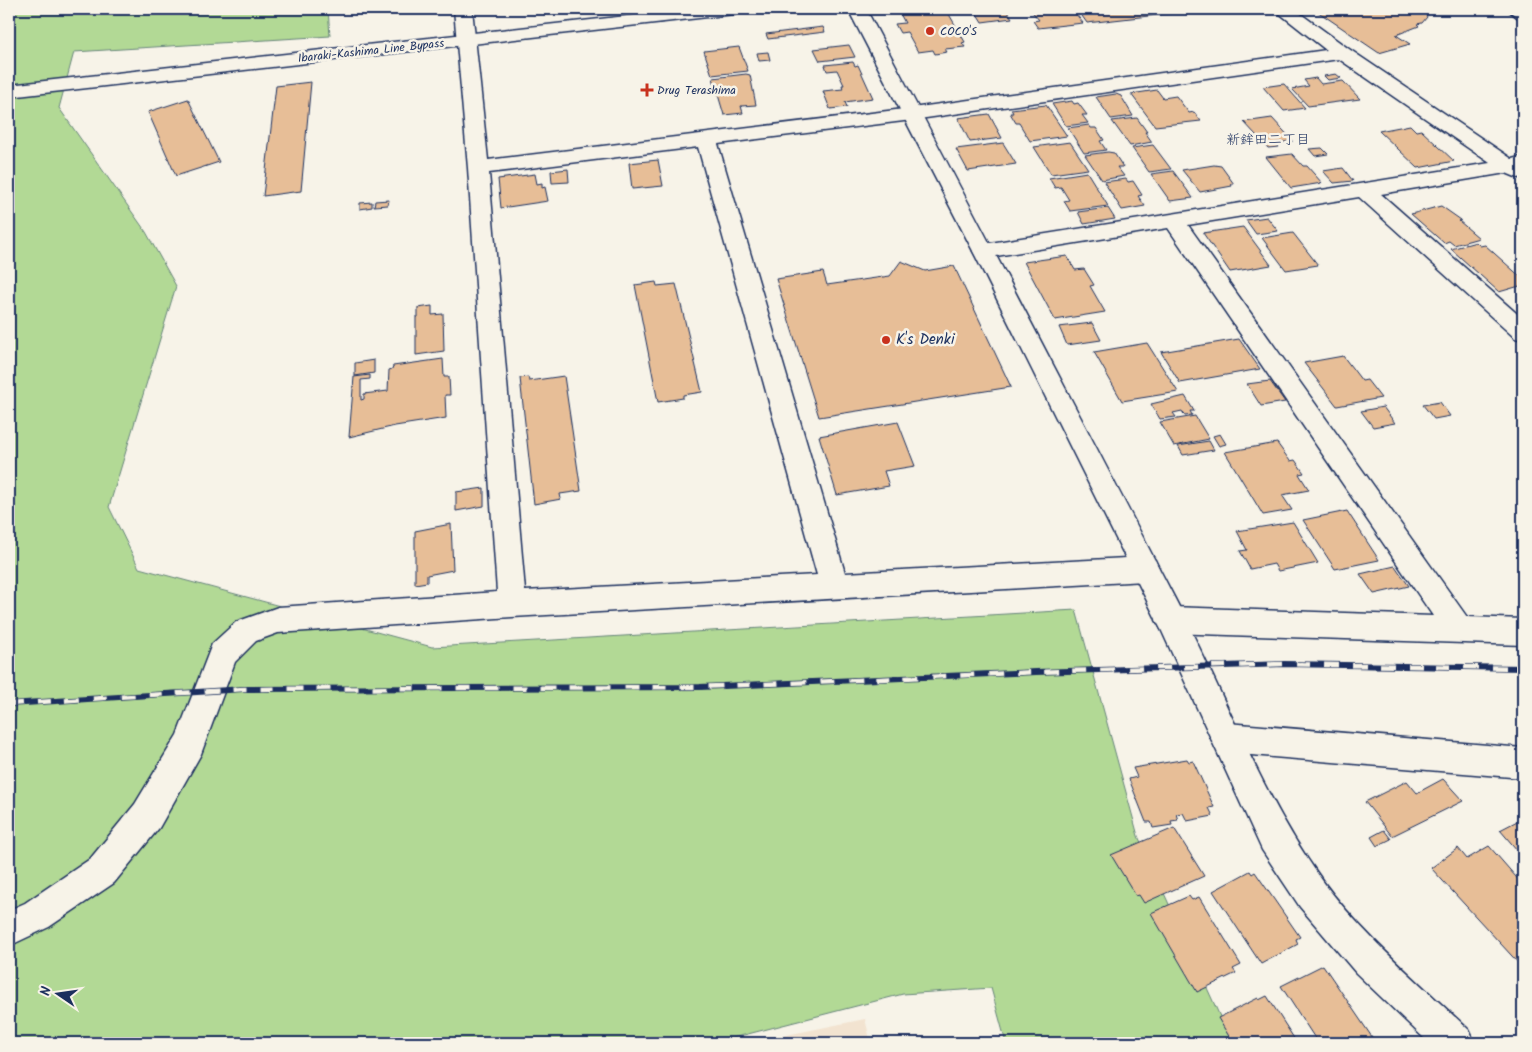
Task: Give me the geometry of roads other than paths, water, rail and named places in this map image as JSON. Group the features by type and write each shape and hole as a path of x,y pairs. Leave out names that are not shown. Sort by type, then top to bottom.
{"street":[{"path":"463,9 478,168 512,604"},
{"name":"Ibaraki-Kashima Line Bypass","path":"9,91 734,9"},
{"path":"858,9 1146,569 1274,838 1312,895 1369,960 1456,1043"},
{"path":"1283,9 1342,53 1519,168"},
{"path":"1516,9 1523,13"},
{"path":"478,168 912,114 1342,53"},
{"path":"706,139 836,586"},
{"path":"984,251 1364,190 1519,168"},
{"path":"1364,190 1523,332"},
{"path":"1174,222 1459,630"},
{"path":"9,928 38,914 102,871 147,816 190,743 223,654 246,631 278,620 512,604 1146,569"},
{"path":"1171,620 1523,632"},
{"path":"1227,738 1523,764"}],"railway":[{"path":"9,704 244,689 700,687 1036,672 1284,664 1523,668"}],"place":[{"name":"COCO'S","path":"930,31"},
{"name":"Drug Terashima","path":"647,90"},
{"name":"K's Denki","path":"886,340"}],"district":[{"name":"新鉾田二丁目","path":"1268,140"}]}
